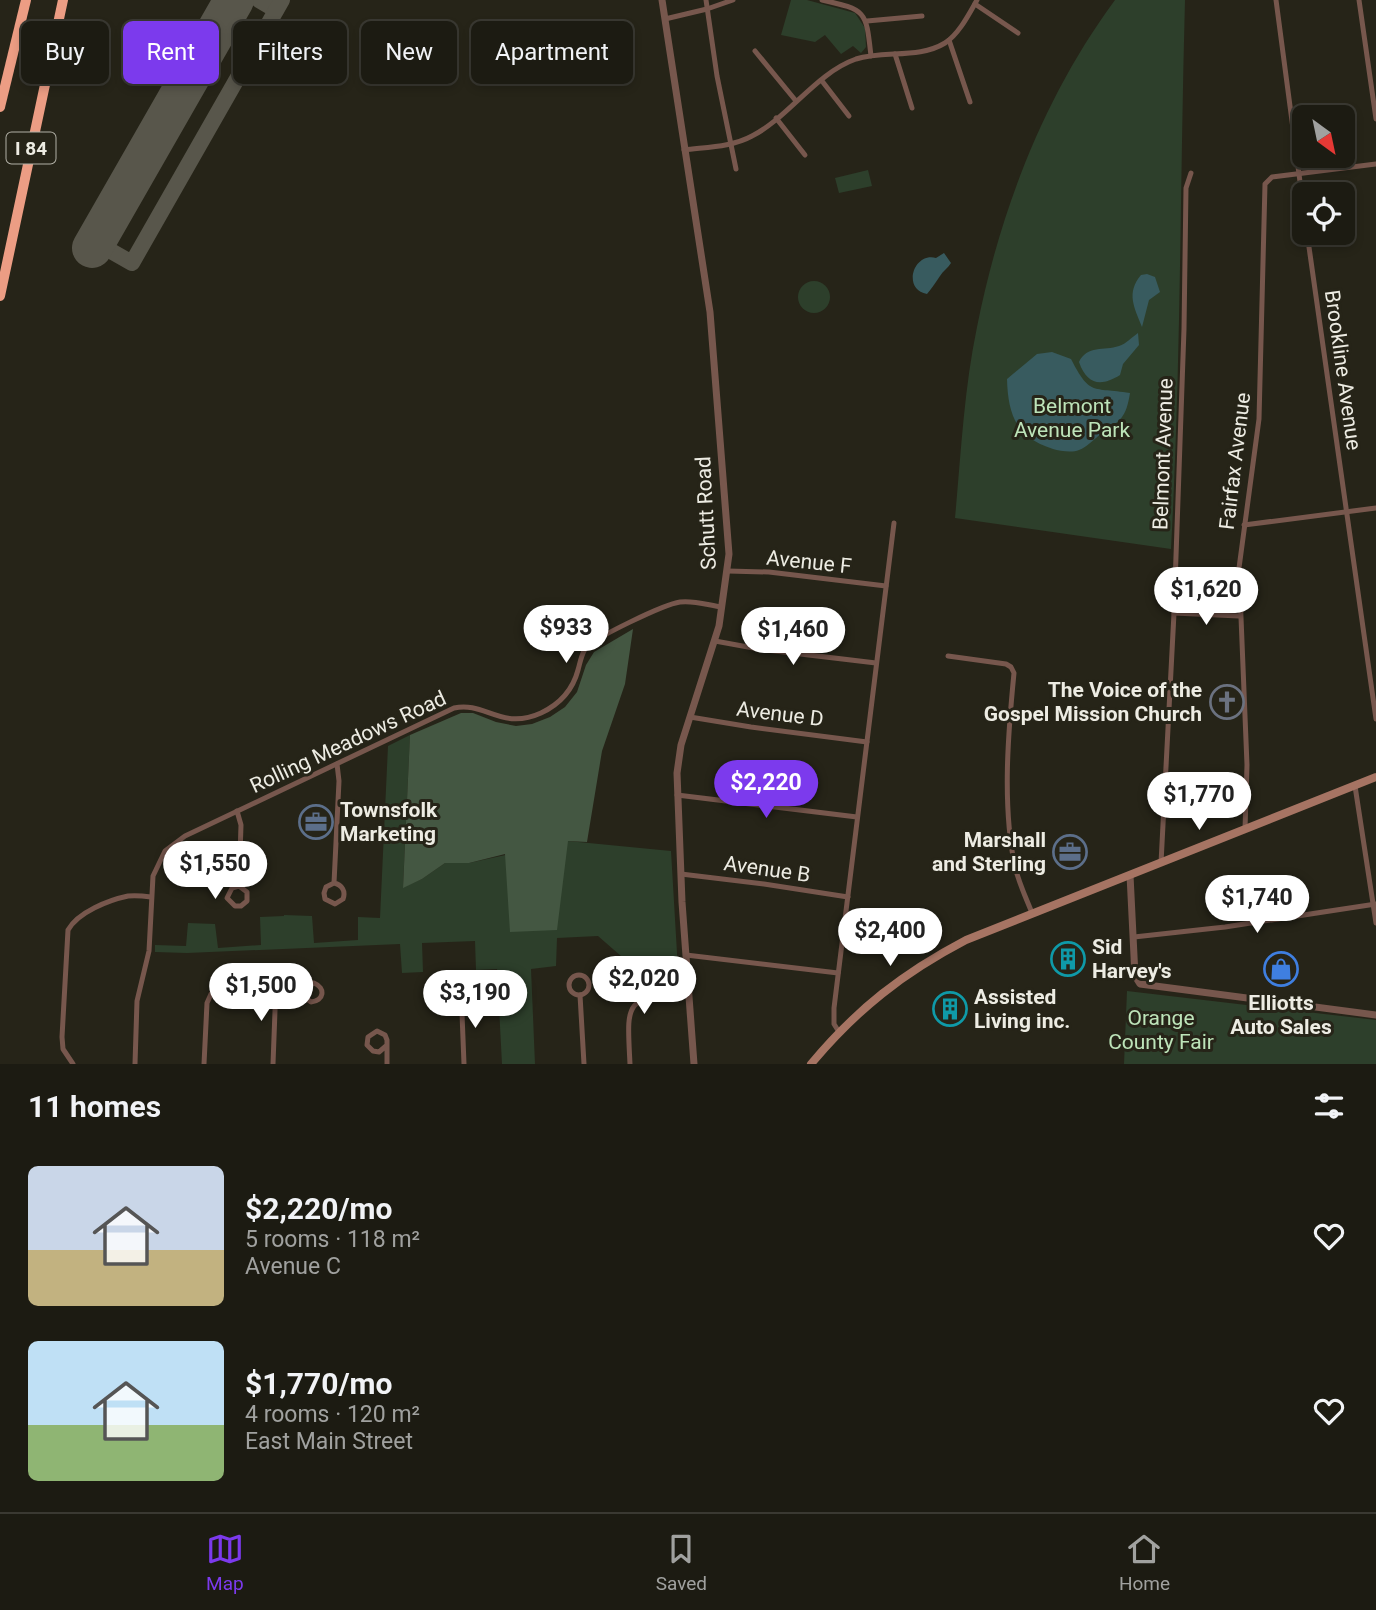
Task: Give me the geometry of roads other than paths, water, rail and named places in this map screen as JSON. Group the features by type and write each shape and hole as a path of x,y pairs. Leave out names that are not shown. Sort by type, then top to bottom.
{"highway":[{"name":"I 84","path":"0,107 26,0"},
{"name":"I 84","path":"0,296 63,0"}],"main road":[{"path":"811,1064 868,1003 932,958 976,935 1376,777"}],"street":[{"name":"Schutt Road","path":"662,0 710,312 727,520 728,571 723,607 679,754 677,795 694,1064"},
{"path":"706,0 729,144 736,169"},
{"path":"665,19 733,0"},
{"path":"822,0 852,3 867,21 871,56"},
{"path":"1276,0 1299,182"},
{"path":"1359,0 1376,119"},
{"path":"684,150 729,144 752,137 822,81 854,60 924,50 949,40 976,2 1018,33"},
{"path":"867,21 922,16"},
{"path":"949,40 970,102"},
{"path":"755,51 796,101"},
{"path":"895,54 912,108"},
{"path":"822,81 849,116"},
{"path":"776,118 805,155"},
{"path":"1298,174 1376,164"},
{"name":"Belmont Avenue","path":"1161,863 1174,613 1186,188 1191,173"},
{"name":"Fairfax Avenue","path":"1245,829 1247,765 1239,568 1259,419 1264,197 1266,180 1298,174"},
{"name":"Brookline Avenue","path":"1309,245 1376,719"},
{"path":"1244,525 1376,508"},
{"path":"839,1032 834,1019 838,973 894,523"},
{"name":"Avenue F","path":"728,571 769,572 886,586"},
{"name":"Rolling Meadows Road","path":"135,1064 137,993 149,951 155,869 170,845 454,708 470,707 506,719 540,713 556,704 568,692 584,651 597,639 673,603 687,602 723,607"},
{"path":"1174,613 1239,615"},
{"path":"715,641 876,663"},
{"path":"948,656 1006,664 1014,673 1006,748 1011,844 1016,870 1032,913"},
{"name":"Avenue D","path":"690,716 867,742"},
{"path":"334,883 339,781 337,764"},
{"path":"1355,786 1376,923"},
{"path":"677,795 858,817"},
{"path":"237,811 241,825 239,886"},
{"name":"Avenue B","path":"681,874 848,897"},
{"path":"1130,875 1135,976 1140,984 1376,1015"},
{"path":"73,1064 63,1049 62,1037 67,937 70,927 82,915 113,901 129,896 151,897"},
{"path":"1134,937 1225,927 1375,904"},
{"path":"686,955 838,973"},
{"path":"461,997 452,1003 446,1002 440,995 441,986 447,981 457,982 462,991 464,1064"},
{"path":"272,1064 276,984"},
{"path":"204,1064 207,1003 211,994 222,988 308,984"},
{"path":"630,1064 628,1020 634,1006 653,995 688,993"},
{"path":"580,995 584,1064"},
{"path":"386,1046 387,1064"}],"water":[{"path":"944,253 951,263 927,294 919,291 913,279 916,266 921,261"},
{"path":"1141,275 1155,277 1160,292 1149,300 1142,327 1134,307 1133,294 1136,282"},
{"path":"1138,333 1139,345 1123,364 1120,375 1107,381 1095,382 1082,370 1079,362 1087,353 1122,345"},
{"path":"1052,352 1071,359 1083,379 1093,388 1130,393 1122,418 1088,445 1076,451 1053,449 1030,438 1016,423 1009,403 1007,379 1037,354"}],"place":[{"name":"The Voice of the Gospel Mission Church","path":"1227,702"},
{"name":"Townsfolk Marketing","path":"316,822"},
{"name":"Marshall and Sterling","path":"1070,852"},
{"name":"Sid Harvey's","path":"1068,959"},
{"name":"Elliotts Auto Sales","path":"1281,969"},
{"name":"Assisted Living inc.","path":"950,1009"}],"park label":[{"name":"Belmont Avenue Park","path":"1072,418"},
{"name":"Orange County Fair","path":"1161,1030"}]}
